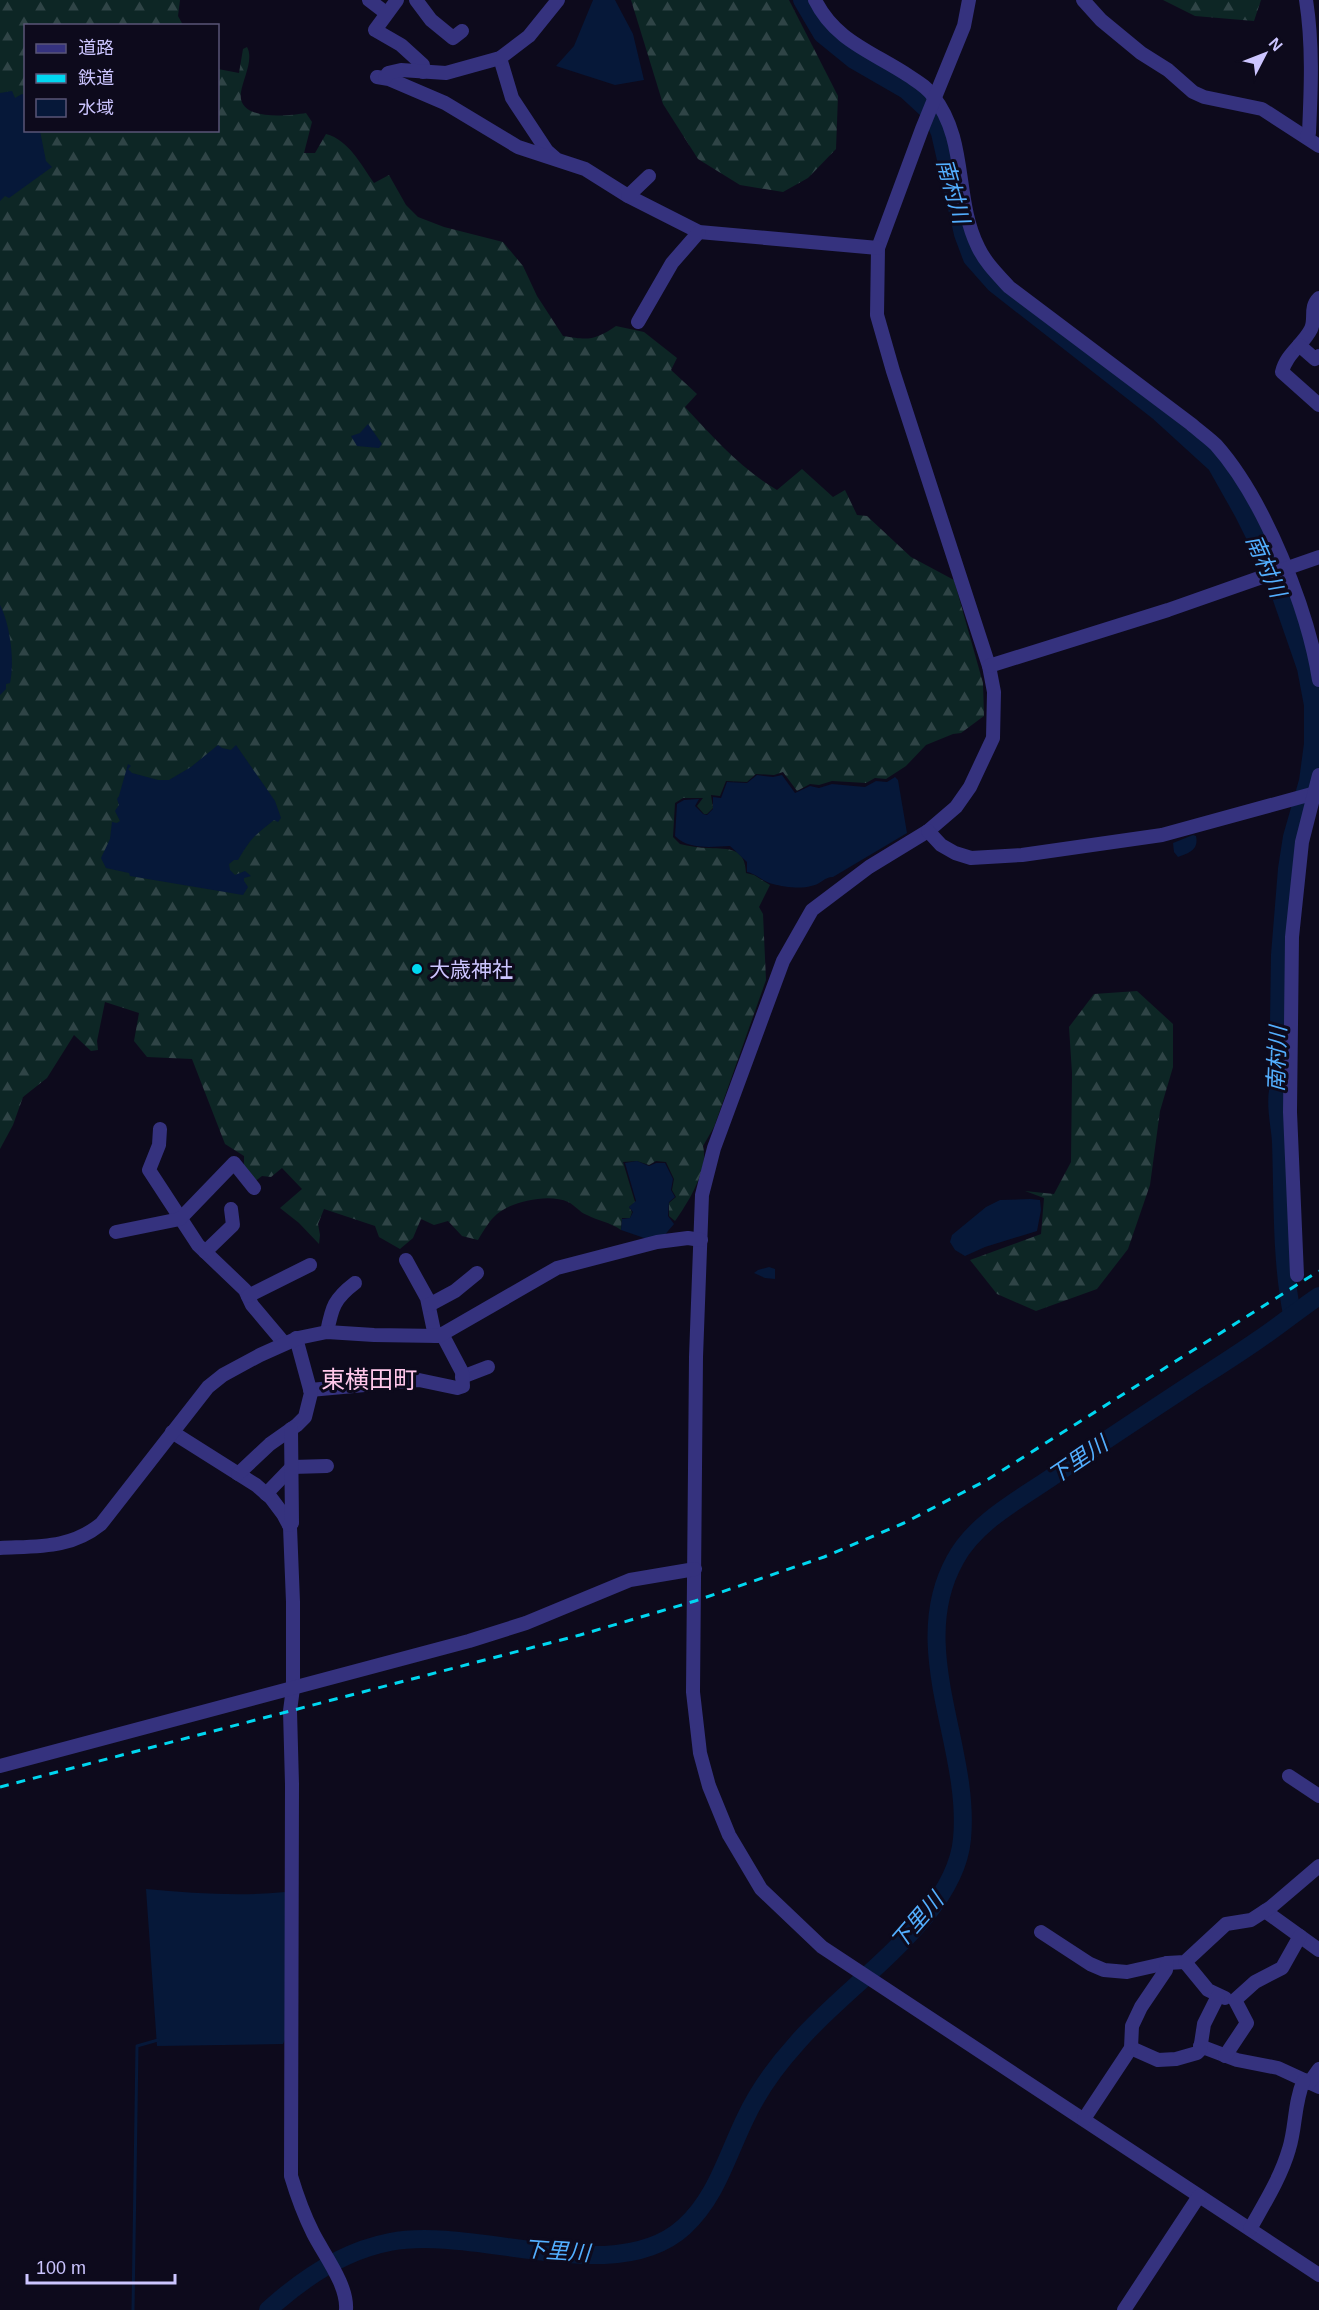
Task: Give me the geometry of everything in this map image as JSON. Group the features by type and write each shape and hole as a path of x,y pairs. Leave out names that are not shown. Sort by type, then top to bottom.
{"street":[{"path":"369,0 386,13"},
{"path":"398,0 375,30 401,45 423,65 423,72"},
{"path":"416,0 430,20 453,38 462,31"},
{"path":"558,0 529,36 500,58 446,73 401,70 381,77 445,103 518,147 585,169 628,196 699,232 878,248"},
{"path":"815,0 821,12 840,34 927,88 935,97 949,123 959,157 968,220 977,246 988,265 1009,286 1140,384 1215,445 1236,472 1263,518 1287,569 1319,680"},
{"path":"969,0 964,26 878,248 877,315 989,666 994,692 993,738 970,787 956,807 928,831 869,867 812,910 783,961 714,1148 702,1195 696,1357 693,1692 700,1753 717,1808 729,1835 761,1889 822,1947 1319,2275"},
{"path":"1083,0 1101,20 1141,53 1168,70 1193,92 1262,109 1307,136 1319,146"},
{"path":"1306,0 1310,22 1314,97 1307,136"},
{"path":"500,58 512,98 547,151 560,162"},
{"path":"628,196 649,176"},
{"path":"638,322 672,263 699,232"},
{"path":"1319,298 1312,308 1312,327 1284,363 1282,372 1319,405"},
{"path":"1299,345 1316,359 1319,356"},
{"path":"989,666 1263,578 1319,557"},
{"path":"1297,1275 1290,1112 1292,937 1302,842 1317,792 1319,775"},
{"path":"928,831 941,845 971,858 1022,855 1162,835 1317,792"},
{"path":"160,1129 159,1145 149,1170 180,1219 205,1252 235,1279 252,1305 290,1341 310,1390 309,1408 305,1417 270,1444 238,1474"},
{"path":"116,1232 180,1219 234,1163 254,1188"},
{"path":"205,1252 233,1226 231,1209"},
{"path":"0,1548 59,1545 88,1534 101,1524 208,1387 223,1375 290,1341 327,1332 438,1335 557,1268 657,1242 688,1238 701,1240"},
{"path":"310,1390 419,1380 457,1388 463,1386 462,1372 438,1335 421,1285 406,1260"},
{"path":"248,1296 310,1265"},
{"path":"429,1305 454,1291 477,1272"},
{"path":"327,1332 334,1303 340,1294 355,1283"},
{"path":"462,1377 488,1366"},
{"path":"289,1525 292,1523 291,1429"},
{"path":"172,1432 266,1494 284,1514 289,1525 292,1560 291,2176 313,2235 335,2273 346,2310"},
{"path":"266,1494 292,1467 327,1467"},
{"path":"0,1766 469,1641 526,1623 630,1580 695,1569"},
{"path":"1289,1776 1319,1796"},
{"path":"1041,1932 1090,1964 1104,1970 1127,1972 1167,1963 1185,1962 1226,1924 1251,1920 1319,1866"},
{"path":"1265,1911 1319,1950"},
{"path":"1235,2000 1255,1982 1282,1968 1300,1936"},
{"path":"1185,1962 1208,1990 1218,1996 1235,2000"},
{"path":"1084,2119 1131,2048 1132,2026 1141,2007 1166,1970 1167,1963"},
{"path":"1131,2048 1158,2060 1176,2059 1197,2053 1204,2024 1218,1996"},
{"path":"1225,2056 1246,2023 1235,2000"},
{"path":"1200,2046 1237,2060 1278,2068 1311,2083"},
{"path":"1250,2229 1286,2160 1297,2104 1319,2069"},
{"path":"1124,2310 1199,2196"}],"green space":[{"path":"0,0 180,0 178,16 182,24 24,24 24,132 219,132 219,69 239,73 243,49 247,47 249,57 241,92 242,102 255,113 265,115 306,113 312,122 304,153 315,153 326,134 334,137 348,147 374,183 389,175 406,205 418,217 444,227 503,242 523,266 537,296 563,336 591,338 616,326 644,332 677,358 671,370 697,394 685,407 728,452 751,472 777,490 802,469 833,497 845,490 857,515 867,516 911,557 954,580 983,683 984,716 961,733 926,745 906,766 886,779 875,778 866,783 832,781 819,785 810,784 797,791 783,772 774,775 756,774 747,782 726,781 720,796 711,795 713,808 707,814 704,814 697,806 703,798 683,798 675,803 673,837 680,844 735,851 743,858 746,873 770,885 759,907 763,914 766,980 714,1127 703,1146 703,1165 700,1175 686,1205 675,1221 669,1216 669,1203 676,1197 672,1190 674,1179 666,1162 656,1161 649,1165 637,1161 623,1162 635,1202 629,1207 632,1212 630,1218 622,1218 621,1230 584,1214 568,1202 542,1198 521,1202 504,1209 497,1214 478,1240 462,1236 448,1221 434,1225 421,1219 413,1238 400,1249 379,1237 375,1226 324,1209 318,1224 319,1244 299,1223 280,1208 302,1189 282,1168 271,1177 262,1176 254,1182 244,1169 244,1156 225,1144 192,1059 147,1057 134,1041 139,1013 105,1002 97,1041 98,1050 91,1051 74,1035 47,1078 23,1097 13,1125 0,1149"},
{"path":"631,0 789,0 838,96 836,149 808,178 783,192 740,185 698,159 663,104"},
{"path":"1163,0 1261,0 1254,21 1195,16"},
{"path":"1137,991 1173,1024 1173,1067 1160,1111 1150,1185 1128,1249 1097,1289 1036,1311 997,1294 970,1260 1041,1234 1044,1198 1025,1191 1054,1194 1071,1162 1072,1073 1069,1027 1094,994"}],"water":[{"path":"593,0 615,0 633,34 644,80 615,85 556,66 574,46"},
{"path":"12,91 15,98 24,95 24,132 40,132 46,161 52,167 9,198 5,196 0,201 0,93"},
{"path":"368,424 382,444 379,448 357,446 351,436 360,433"},
{"path":"0,605 9,632 12,665 10,683 6,684 6,689 0,695"},
{"path":"218,745 231,750 236,745 275,801 281,818 278,822 274,820 257,834 238,860 229,864 230,870 235,875 245,871 251,876 244,878 248,887 243,895 130,876 129,873 106,868 101,858 110,839 112,822 120,821 115,811 119,805 117,799 128,764 131,766 128,769 132,773 158,780 169,780 191,767"},
{"path":"757,775 773,777 782,775 795,793 810,786 819,788 832,784 865,787 876,781 887,782 895,777 898,780 907,833 833,877 807,887 769,883 747,872 747,862 730,846 693,846 675,836 677,804 684,800 699,799 695,806 707,815 713,809 713,797 721,798 727,782 747,783"},
{"path":"1193,835 1196,836 1197,841 1195,848 1178,857 1174,852 1173,843"},
{"path":"637,1161 649,1166 665,1163 673,1179 671,1190 675,1197 669,1202 668,1216 674,1224 662,1238 653,1241 621,1230 622,1219 630,1218 633,1212 629,1207 636,1201 625,1163"},
{"path":"1000,1200 1040,1200 1041,1210 1037,1231 985,1247 965,1256 955,1250 950,1242 952,1235 986,1207"},
{"path":"769,1267 775,1269 775,1279 754,1273 758,1270"},
{"path":"146,1889 233,1894 285,1892 289,2031 283,2044 157,2046"}],"waterway":[{"name":"南村川","path":"802,0 822,34 854,60 906,90 932,114 940,133 963,234 972,258 995,284 1160,413 1216,464 1272,570 1306,668 1313,705 1313,744 1308,781 1292,837 1280,955 1277,1104 1281,1142 1284,1250 1292,1314"},
{"name":"下里川","path":"268,2310 324,2267 356,2252 390,2242 424,2239 463,2241 543,2252 583,2255 621,2254 655,2245 684,2227 695,2216 713,2190 750,2109 775,2069 818,2021 920,1923 940,1896 955,1868 962,1839 962,1804 958,1769 938,1663 937,1628 942,1593 955,1560 963,1547 984,1524 997,1514 1249,1346 1319,1296"},
{"path":"133,2310 137,2046 158,2040"}],"railway":[{"path":"0,1787 580,1635 695,1601 824,1557 904,1523 987,1480 1319,1271"}],"place":[{"name":"大歳神社","path":"417,969"}],"district":[{"name":"東横田町","path":"369,1379"}]}
